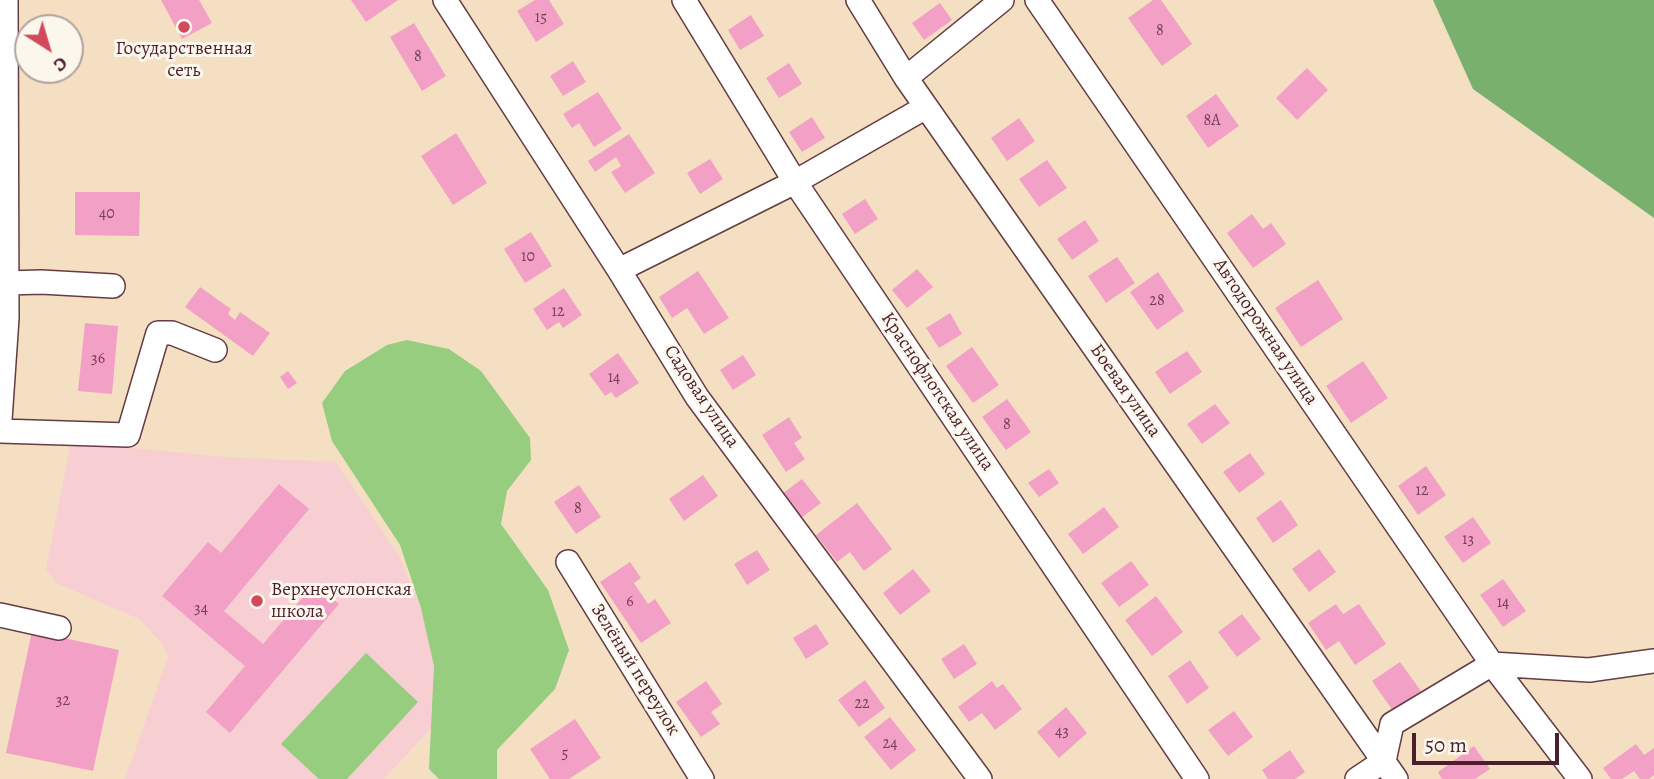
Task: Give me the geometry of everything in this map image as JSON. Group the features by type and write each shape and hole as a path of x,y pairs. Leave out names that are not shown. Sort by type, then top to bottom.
{"street":[{"name":"Садовая улица","path":"445,0 619,270 697,397 980,779"},
{"name":"Краснофлотская улица","path":"684,0 795,182 1197,779"},
{"name":"Боевая улица","path":"858,0 926,107 1390,770"},
{"path":"906,78 1002,0"},
{"name":"Автодорожная улица","path":"1037,0 1492,663 1580,779"},
{"path":"0,420 7,283 4,3"},
{"path":"619,270 795,182 926,107"},
{"path":"7,283 113,286"},
{"path":"0,430 128,435 158,333 172,333 215,351"},
{"name":"Зелёный переулок","path":"568,562 702,779"},
{"path":"0,615 59,628"},
{"path":"1357,779 1390,770 1392,724 1492,663 1588,670 1654,661"}],"shaded area":[{"name":"Верхнеуслонская школа","path":"71,442 225,457 336,462 400,558 446,669 436,723 384,779 125,779 168,657 164,646 139,619 56,583 46,569"}],"green space":[{"path":"1433,0 1654,0 1654,218 1473,89"},
{"path":"407,340 449,349 481,371 530,438 531,460 507,491 501,524 548,590 569,650 555,689 497,750 497,779 439,779 429,769 434,666 421,608 400,545 332,441 322,403 345,371 387,345"},
{"path":"366,653 418,702 347,779 319,779 281,744"}],"building":[{"path":"161,0 199,0 212,23 182,39"},
{"path":"351,0 398,0 366,22"},
{"path":"535,0 549,0 564,24 536,42 517,11"},
{"path":"1153,0 1161,0 1192,44 1162,66 1128,18"},
{"path":"940,3 952,20 924,40 912,23"},
{"path":"751,15 764,36 740,50 728,30"},
{"path":"414,23 446,76 422,91 390,37"},
{"path":"573,61 586,82 563,96 550,76"},
{"path":"789,63 802,84 779,98 766,78"},
{"path":"1307,68 1328,90 1297,120 1276,98"},
{"path":"598,92 622,129 594,147 579,123 572,128 563,114"},
{"path":"1216,94 1239,126 1208,148 1186,116"},
{"path":"812,117 825,138 802,152 789,132"},
{"path":"1019,118 1035,141 1007,161 991,138"},
{"path":"456,133 487,183 453,205 421,156"},
{"path":"629,134 655,173 625,193 611,172 621,166 616,157 595,172 588,161"},
{"path":"710,159 723,179 700,194 687,173"},
{"path":"1047,160 1067,188 1039,207 1019,179"},
{"path":"75,192 140,192 139,236 75,235"},
{"path":"865,199 878,219 855,234 842,214"},
{"path":"1252,214 1263,229 1271,223 1286,244 1253,268 1227,233"},
{"path":"1085,220 1099,241 1072,260 1057,239"},
{"path":"531,232 552,266 525,283 504,249"},
{"path":"1117,257 1135,283 1106,303 1088,276"},
{"path":"917,269 933,287 907,308 892,290"},
{"path":"698,271 729,318 704,334 687,308 672,318 659,297"},
{"path":"1158,272 1184,311 1157,330 1130,292"},
{"path":"1318,280 1343,319 1301,347 1275,308"},
{"path":"200,287 231,309 228,314 235,320 240,312 270,333 253,356 185,307"},
{"path":"564,288 582,315 563,328 559,322 547,330 533,309"},
{"path":"950,313 962,334 939,348 926,328"},
{"path":"85,323 118,326 112,394 78,391"},
{"path":"972,347 999,385 973,403 946,366"},
{"path":"1187,351 1202,372 1170,394 1155,372"},
{"path":"618,353 639,383 616,398 611,392 605,396 589,374"},
{"path":"743,355 756,375 733,390 720,370"},
{"path":"1363,361 1388,398 1351,423 1326,386"},
{"path":"288,371 297,383 288,389 280,377"},
{"path":"1007,399 1031,432 1006,450 982,417"},
{"path":"1215,404 1230,423 1202,444 1187,424"},
{"path":"789,417 802,438 794,443 805,459 786,472 762,435"},
{"path":"1250,453 1265,474 1239,493 1223,472"},
{"path":"1426,466 1446,495 1418,515 1398,486"},
{"path":"1049,469 1059,483 1039,497 1028,483"},
{"path":"703,475 718,496 684,521 669,499"},
{"path":"802,479 821,503 801,518 782,494"},
{"path":"279,484 309,509 224,611 263,644 314,584 339,604 230,733 206,712 245,666 162,596 208,542 221,553"},
{"path":"579,485 601,517 576,534 554,502"},
{"path":"1281,500 1298,525 1273,543 1256,518"},
{"path":"857,503 892,549 864,571 850,552 837,562 816,535"},
{"path":"1104,507 1119,527 1083,554 1068,534"},
{"path":"1473,517 1491,543 1463,563 1444,537"},
{"path":"1319,549 1336,572 1309,592 1292,569"},
{"path":"757,550 770,570 747,585 734,564"},
{"path":"1131,561 1149,585 1119,607 1101,583"},
{"path":"630,562 641,578 634,583 648,604 655,599 671,623 641,643 600,582"},
{"path":"913,569 931,591 900,615 883,593"},
{"path":"1503,579 1526,611 1503,627 1480,595"},
{"path":"1156,596 1183,632 1152,656 1125,620"},
{"path":"1336,604 1343,614 1359,604 1386,644 1355,665 1339,641 1326,650 1308,623"},
{"path":"1242,614 1261,639 1237,657 1218,632"},
{"path":"816,624 829,644 806,659 793,638"},
{"path":"32,631 119,650 93,771 6,753"},
{"path":"964,644 977,664 954,679 941,659"},
{"path":"1190,660 1209,688 1187,704 1168,676"},
{"path":"1400,662 1421,691 1393,711 1372,681"},
{"path":"865,680 885,708 859,727 838,700"},
{"path":"706,681 722,704 711,712 720,724 701,737 676,702"},
{"path":"992,681 997,688 1003,684 1022,709 995,730 982,713 969,722 958,707"},
{"path":"1066,707 1087,733 1059,758 1037,732"},
{"path":"1234,711 1253,737 1228,756 1208,730"},
{"path":"890,717 916,750 891,770 864,737"},
{"path":"575,719 601,758 569,779 550,779 530,749"},
{"path":"1636,744 1644,755 1654,748 1654,775 1649,779 1640,779 1634,771 1622,779 1611,779 1603,768"},
{"path":"1474,746 1490,769 1475,779 1442,779 1438,772"},
{"path":"1290,750 1305,772 1295,779 1268,779 1262,770"}],"place":[{"name":"Государственная сеть","path":"184,27"},
{"name":"Верхнеуслонская школа","path":"257,601"}]}
